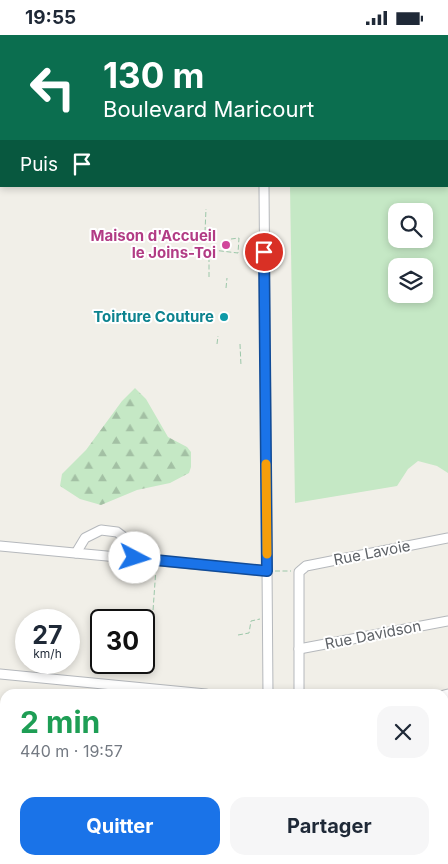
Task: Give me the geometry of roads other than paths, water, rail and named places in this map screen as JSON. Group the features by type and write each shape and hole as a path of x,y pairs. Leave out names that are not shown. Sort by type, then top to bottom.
{"street":[{"path":"264,187 268,689"},
{"path":"76,553 85,538 101,530 116,532 129,541 135,558"},
{"name":"Rue Lavoie","path":"299,649 296,572 306,566 448,538"},
{"path":"0,546 267,571"},
{"name":"Rue Davidson","path":"299,649 448,621"},
{"path":"299,649 299,689"},
{"path":"0,674 154,689"}],"place":[{"name":"Maison d'Accueil le Joins-Toi","path":"226,245"},
{"name":"Toirture Couture","path":"224,317"}]}
